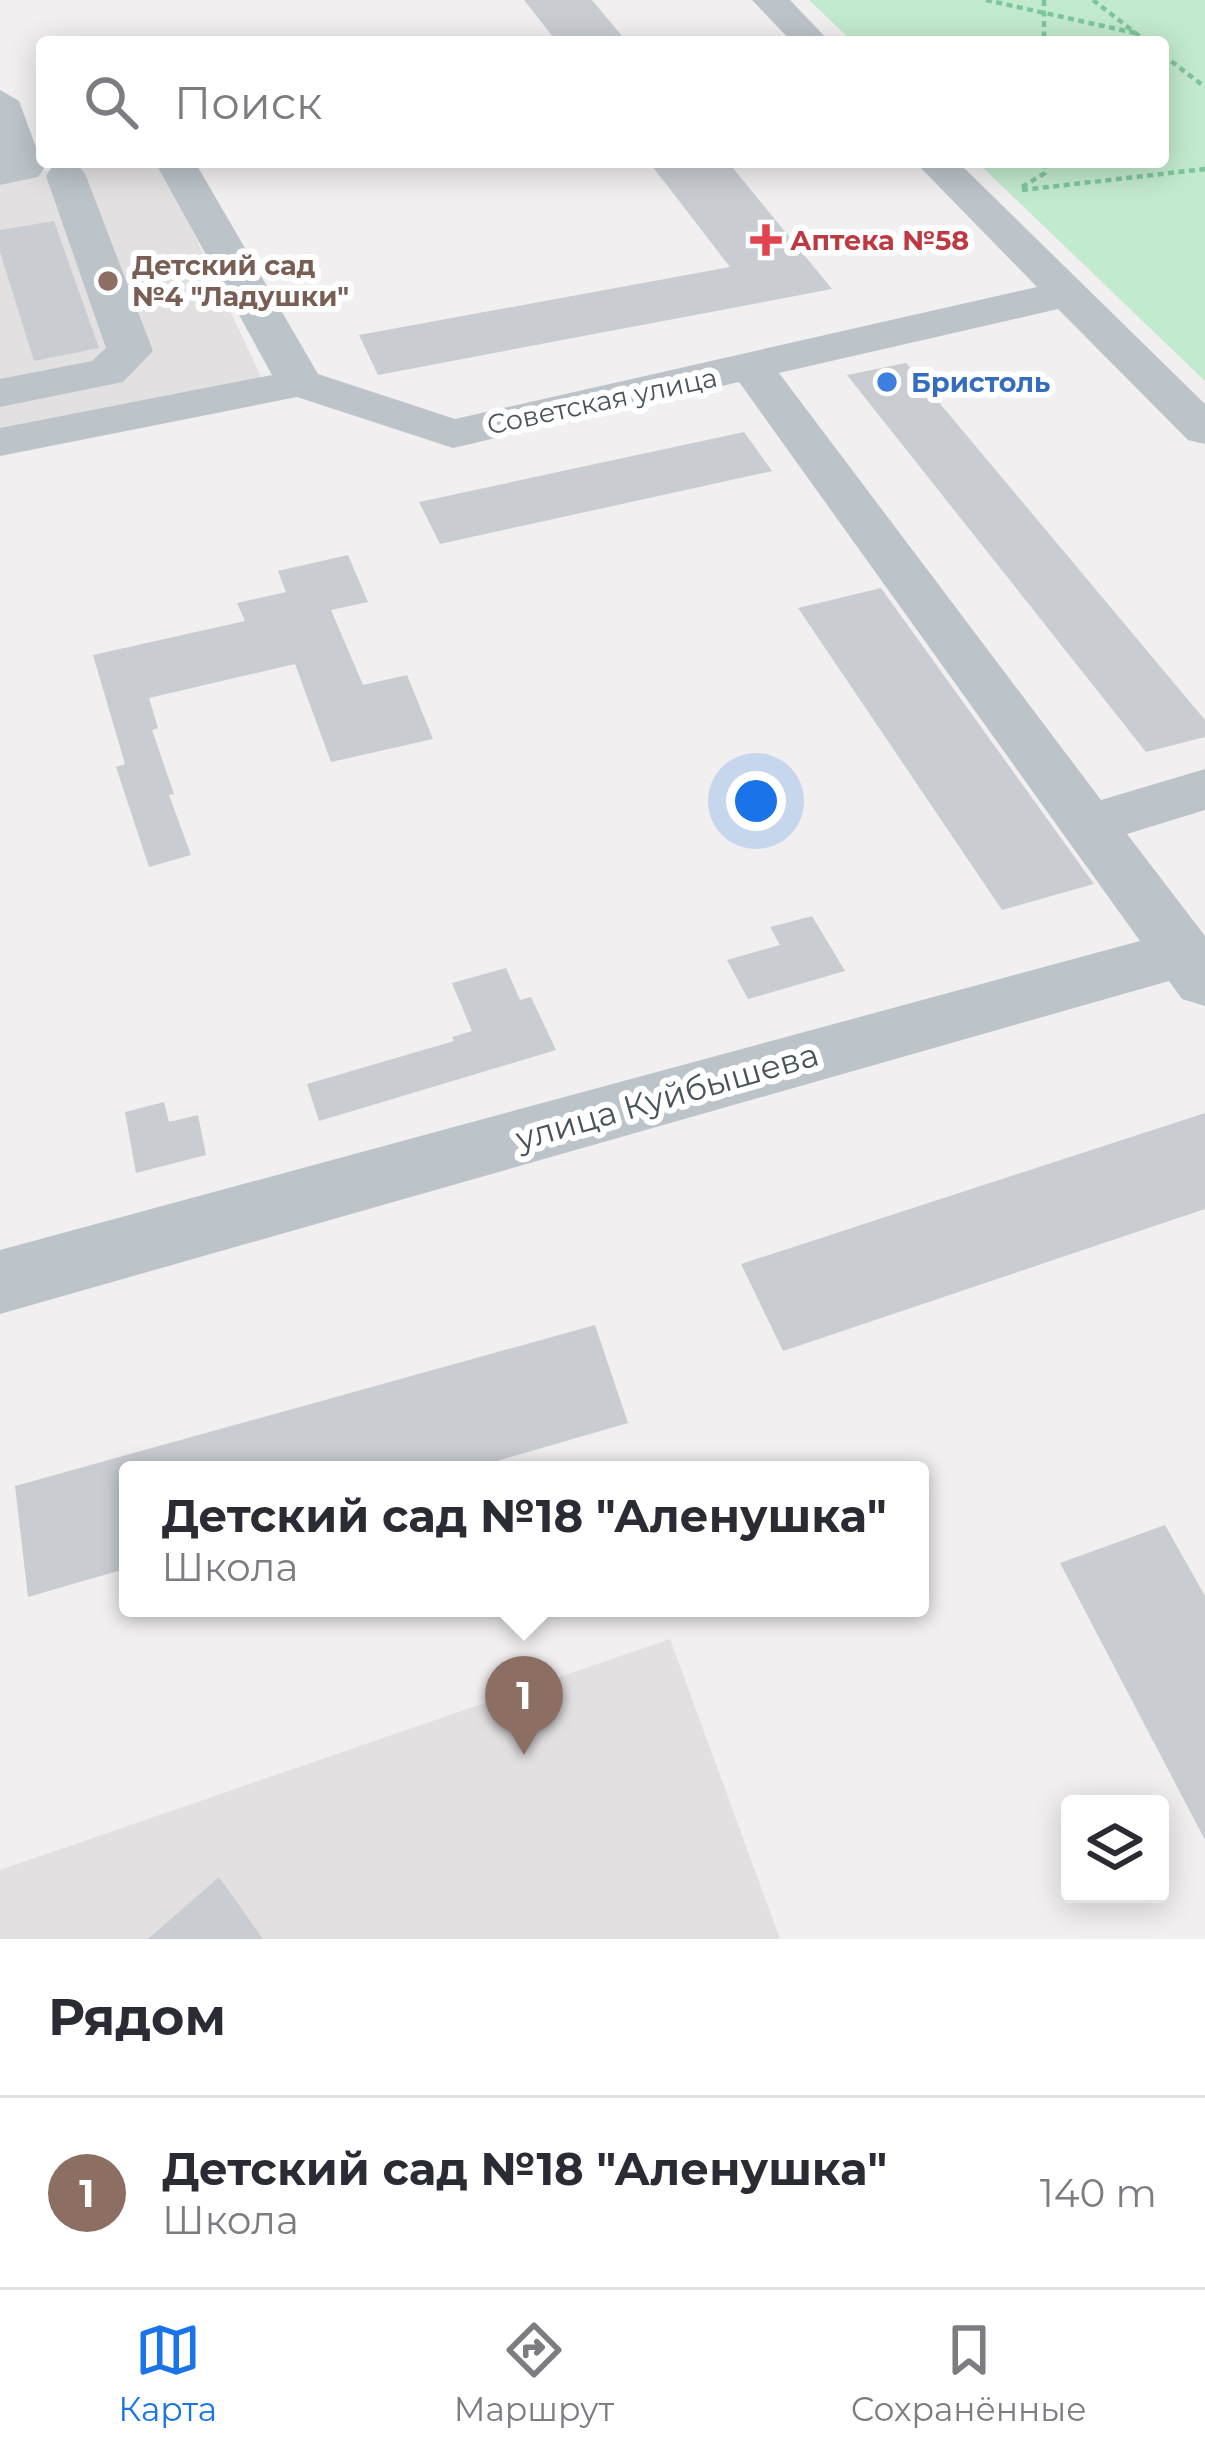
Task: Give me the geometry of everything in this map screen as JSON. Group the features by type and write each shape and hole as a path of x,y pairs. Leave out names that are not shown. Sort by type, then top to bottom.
{"street":[{"path":"770,0 806,36"},
{"path":"0,101 24,169 0,173"},
{"path":"178,168 300,383"},
{"path":"941,168 1205,430"},
{"path":"0,393 107,372 130,350 66,176"},
{"name":"Советская улица","path":"0,442 300,383 453,434 1065,294"},
{"name":"улица Куйбышева","path":"0,1282 1193,969 752,369"},
{"path":"1090,824 1205,789"}],"path":[{"path":"986,0 1135,33"},
{"path":"1044,0 1044,36"},
{"path":"1093,0 1139,36"},
{"path":"1169,60 1205,87"},
{"path":"1045,168 1045,173 1016,190 1205,169"}],"shaded area":[{"name":"Детский сад №4 \"Ладушки\"","path":"65,168 163,168 264,383 0,431 0,179"},
{"path":"670,1639 780,1939 0,1939 0,1870"}],"green space":[{"path":"809,0 1205,0 1205,381 983,168 1169,168 1169,36 847,36"}],"building":[{"path":"524,0 592,0 622,36 552,36"},
{"path":"654,168 733,168 832,289 378,375 359,335 730,267"},
{"path":"54,221 99,348 34,361 0,252 0,230"},
{"path":"906,363 1205,720 1205,737 1146,752 847,375"},
{"path":"744,432 772,471 440,544 419,502"},
{"path":"348,555 368,602 331,610 363,685 407,675 433,739 331,762 295,664 149,698 158,728 152,730 174,794 169,795 191,855 149,867 116,767 125,764 93,655 245,621 237,603 286,592 278,571"},
{"path":"881,588 1094,884 1002,910 798,608"},
{"path":"812,916 845,971 748,999 727,960 780,945 770,927"},
{"path":"506,968 520,1000 531,997 556,1050 319,1121 307,1084 454,1041 452,1037 472,1031 452,983"},
{"path":"164,1102 169,1122 198,1115 206,1155 136,1173 125,1112"},
{"path":"1205,1113 1205,1209 783,1351 741,1264"},
{"path":"595,1325 628,1423 497,1461 119,1461 119,1571 28,1597 15,1486"},
{"path":"1165,1525 1205,1596 1205,1840 1060,1563"},
{"path":"219,1877 263,1939 148,1939"}],"place":[{"name":"Аптека №58","path":"766,240"},
{"name":"Детский сад №4 \"Ладушки\"","path":"108,281"},
{"name":"Бристоль","path":"887,382"},
{"name":"Детский сад №18 \"Аленушка\"","path":"524,1755"}]}
